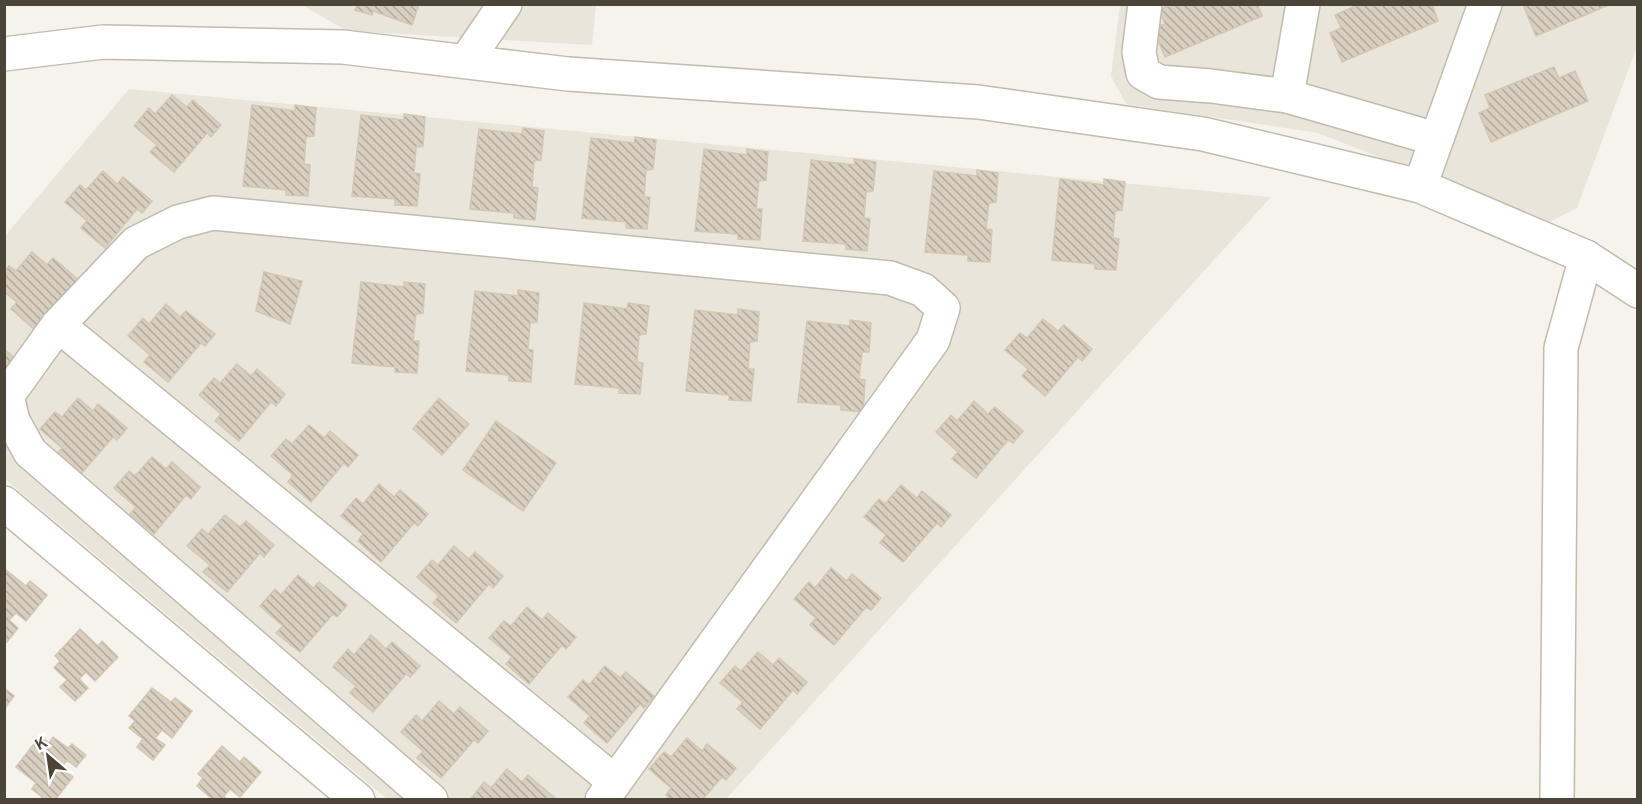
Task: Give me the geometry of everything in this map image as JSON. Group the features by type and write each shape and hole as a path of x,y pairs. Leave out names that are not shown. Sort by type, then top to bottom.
{"street":[{"path":"466,61 505,4"},
{"path":"1145,4 1139,52 1143,73 1159,82 1287,96 1436,139"},
{"path":"1287,96 1303,4"},
{"path":"1420,186 1485,4"},
{"path":"4,54 102,42 344,47 568,74 978,102 1203,134 1420,186 1586,257 1638,291"},
{"path":"58,325 608,791 933,340 943,308 923,290 890,278 213,213 178,222 135,243 58,325 7,396 13,421 30,452 431,800"},
{"path":"1557,800 1562,348 1586,257"},
{"path":"4,503 358,800"}],"shaded area":[{"path":"302,5 596,5 592,45 347,31"},
{"path":"1120,5 1637,5 1637,47 1577,208 1547,223 1318,133 1126,104 1111,76"},
{"path":"129,89 1271,197 726,799 387,799 5,479 5,236"}],"building":[{"path":"352,4 419,4 412,25 373,11 372,15 355,10 357,6"},
{"path":"1173,4 1257,4 1262,16 1165,57 1153,28 1165,24 1159,10"},
{"path":"1360,4 1432,4 1438,21 1342,62 1330,33 1341,28 1335,15"},
{"path":"1530,4 1611,4 1536,36 1524,7"},
{"path":"1554,67 1559,78 1575,71 1588,101 1491,142 1479,113 1490,108 1485,95"},
{"path":"172,95 187,107 193,100 221,125 211,137 207,133 174,172 150,152 157,145 134,126 149,108 155,114"},
{"path":"252,105 295,111 295,105 316,108 314,136 306,137 304,164 310,165 308,196 286,195 286,190 243,186"},
{"path":"404,114 425,117 423,146 416,147 414,173 420,174 417,206 395,205 395,199 352,196 361,115 404,120"},
{"path":"523,128 544,131 541,160 534,161 532,187 538,188 535,220 514,218 514,213 470,209 479,129 522,134"},
{"path":"635,137 656,140 653,169 646,170 644,197 650,197 647,229 626,228 626,222 582,218 591,138 634,143"},
{"path":"704,149 747,155 747,149 768,152 766,180 759,181 756,209 762,209 760,240 738,239 738,234 695,231"},
{"path":"854,159 876,162 873,191 866,192 864,218 870,219 867,251 846,249 846,244 803,241 811,160 855,165"},
{"path":"977,170 998,173 996,202 989,203 986,229 992,230 990,262 968,261 968,255 925,252 934,171 977,176"},
{"path":"103,171 117,184 123,177 152,201 142,213 137,209 105,248 81,228 87,221 65,202 80,185 86,190"},
{"path":"1060,179 1104,185 1104,179 1125,182 1122,210 1115,211 1113,238 1119,239 1116,270 1095,269 1095,264 1052,260"},
{"path":"32,252 47,265 53,258 81,282 71,294 67,290 34,329 11,309 17,302 4,292 4,271 9,266 16,271"},
{"path":"264,272 302,281 290,324 256,311"},
{"path":"361,282 404,287 404,282 425,284 423,313 416,314 413,341 419,341 417,373 395,372 395,367 352,363"},
{"path":"518,290 539,293 537,322 530,323 528,349 533,350 531,382 509,381 509,375 466,371 475,291 518,296"},
{"path":"584,303 627,309 628,303 649,306 646,334 639,335 637,362 643,363 640,394 619,393 619,388 575,384"},
{"path":"166,304 180,317 186,311 215,334 205,346 201,343 168,382 144,362 150,355 128,336 143,318 149,324"},
{"path":"738,309 759,312 757,341 750,342 748,369 754,369 751,401 729,400 729,395 686,391 695,310 738,315"},
{"path":"1043,319 1058,331 1064,325 1092,349 1082,361 1078,357 1045,396 1022,376 1028,369 1005,350 1020,333 1027,338"},
{"path":"850,320 871,323 869,352 862,352 859,379 865,380 863,412 841,410 841,405 798,402 807,321 850,326"},
{"path":"4,349 16,359 6,371 4,370"},
{"path":"237,364 251,376 257,369 285,394 276,406 271,402 239,441 215,421 221,414 199,395 214,378 220,383"},
{"path":"78,398 93,411 98,404 127,428 117,440 113,437 80,475 56,455 62,448 40,429 55,412 62,417"},
{"path":"439,398 469,424 442,455 413,429"},
{"path":"974,401 988,414 995,407 1023,431 1013,443 1008,440 976,478 952,459 958,452 936,432 951,415 957,421"},
{"path":"496,421 556,463 523,511 463,470"},
{"path":"309,425 324,438 330,431 358,455 348,467 344,463 311,502 288,482 293,475 271,456 286,439 292,444"},
{"path":"152,457 166,469 172,462 200,487 191,499 186,495 154,534 130,514 136,507 114,488 129,471 135,476"},
{"path":"379,484 394,497 400,490 428,514 418,526 414,523 381,562 358,541 363,534 341,516 356,498 363,504"},
{"path":"901,485 917,498 922,491 951,515 941,527 937,523 903,562 880,543 886,535 864,517 879,499 885,504"},
{"path":"225,515 240,527 246,521 274,545 264,557 260,553 227,592 203,572 210,565 187,546 202,529 208,534"},
{"path":"454,546 469,559 475,552 503,576 493,588 489,584 456,623 433,603 439,596 417,577 432,560 438,565"},
{"path":"831,568 847,581 852,574 881,598 871,610 866,607 834,645 810,625 816,618 794,599 809,582 815,588"},
{"path":"6,570 26,586 30,581 47,595 26,621 16,613 9,620 18,628 7,642 4,640 4,572"},
{"path":"298,575 313,588 319,582 347,605 337,617 333,614 300,652 276,633 283,626 260,606 275,589 281,595"},
{"path":"527,607 542,620 548,613 576,637 566,649 562,645 529,684 506,664 512,657 489,638 504,621 511,626"},
{"path":"80,629 98,646 102,641 118,657 95,681 86,672 79,679 88,688 75,701 60,687 67,680 54,668 60,661 55,656"},
{"path":"371,635 386,649 392,642 420,666 410,677 406,674 373,712 350,693 356,686 333,667 348,649 354,655"},
{"path":"758,652 773,665 779,658 807,682 797,694 793,690 760,729 737,709 743,702 720,683 735,666 741,671"},
{"path":"605,666 620,678 626,672 654,696 644,708 640,704 607,743 584,723 590,716 568,697 583,680 589,685"},
{"path":"4,688 14,696 5,708 4,708"},
{"path":"152,688 171,702 175,698 192,711 172,738 162,730 155,738 165,745 153,760 137,747 143,739 129,728 135,721 129,716"},
{"path":"439,701 454,714 460,707 488,731 478,743 474,740 441,778 417,758 423,751 401,732 416,715 422,721"},
{"path":"40,736 49,743 53,737 68,748 72,744 86,755 76,767 67,760 61,768 73,777 55,800 46,800 32,789 36,783 16,767"},
{"path":"687,738 702,751 707,744 736,768 726,780 722,777 702,800 671,800 666,795 671,788 649,769 664,752 671,757"},
{"path":"222,746 240,762 244,757 261,772 240,797 230,789 224,796 227,800 209,800 211,798 197,786 203,778 198,774"},
{"path":"507,769 522,782 528,775 556,799 470,800 484,782 491,788"}]}
